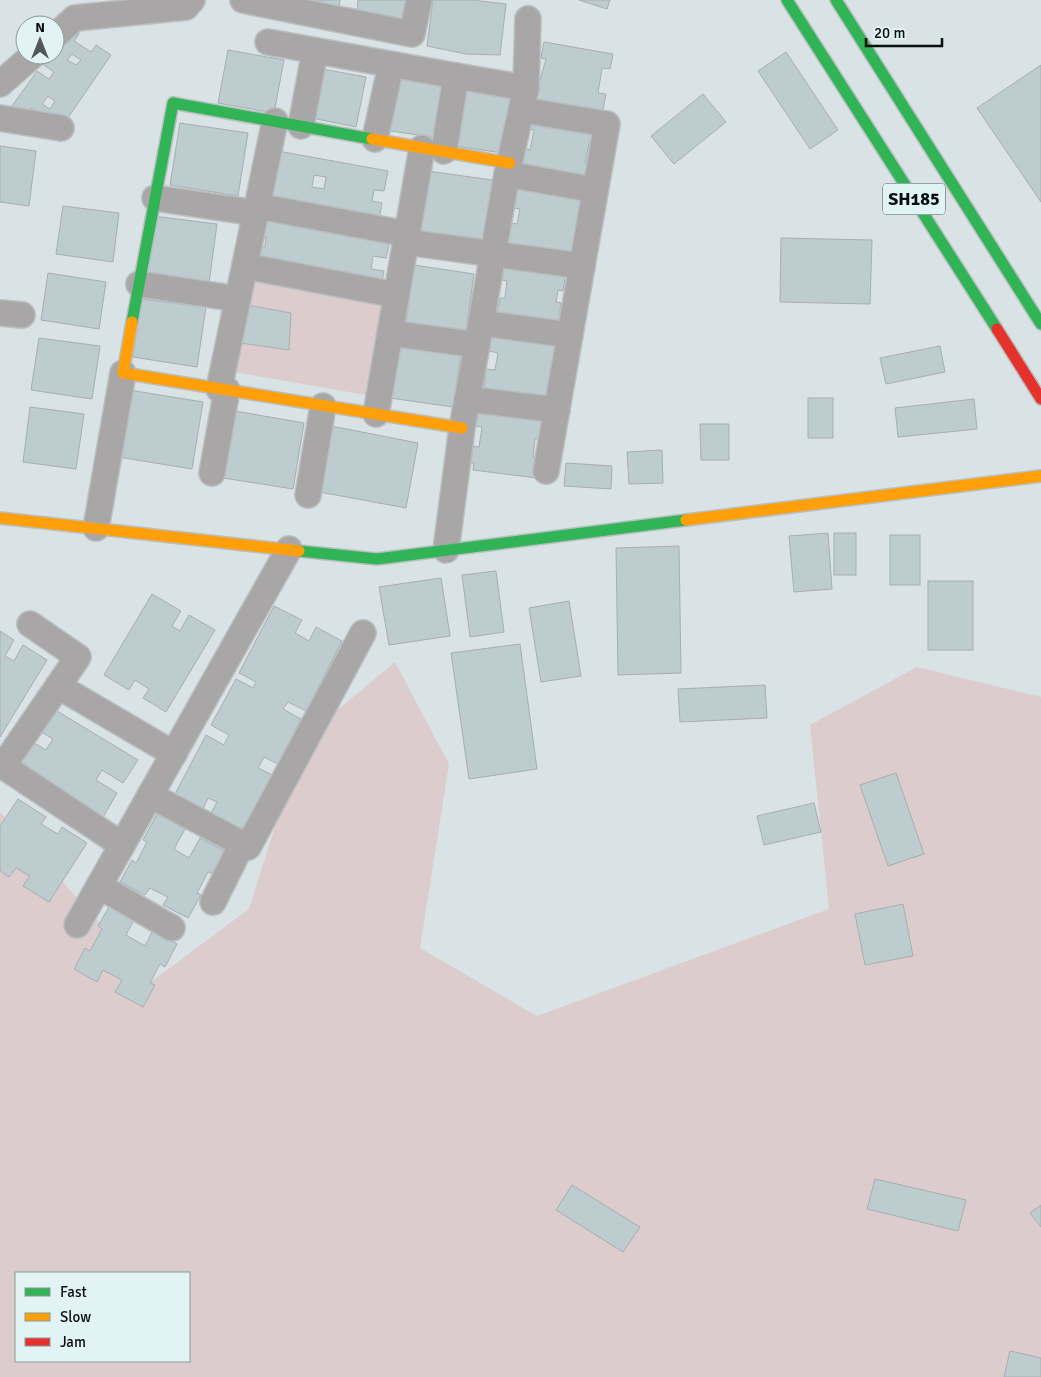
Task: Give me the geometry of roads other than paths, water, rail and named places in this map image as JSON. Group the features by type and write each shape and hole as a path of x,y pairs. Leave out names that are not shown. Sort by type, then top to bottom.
{"street":[{"path":"65,27 75,18 186,7 192,0"},
{"path":"243,0 412,34 419,0"},
{"name":"SH185","path":"787,0 1041,399"},
{"name":"SH185","path":"836,0 1036,310 1041,324"},
{"path":"446,550 462,428 478,334 524,99 528,18"},
{"path":"268,42 456,76 607,124 546,471"},
{"path":"300,126 315,51"},
{"path":"0,84 22,65"},
{"path":"375,139 391,65"},
{"path":"376,414 406,238 456,76"},
{"path":"96,528 173,103 433,150 595,190"},
{"path":"0,118 61,128"},
{"path":"212,474 223,389 238,300 275,121"},
{"path":"155,198 257,209 493,254 582,266"},
{"path":"245,266 396,295"},
{"path":"140,284 238,300"},
{"path":"390,333 570,336"},
{"path":"123,373 462,428"},
{"path":"468,399 557,410"},
{"path":"308,495 323,406"},
{"path":"0,518 377,559 1041,476"},
{"path":"77,925 289,549"},
{"path":"30,624 78,657 2,765 122,844"},
{"path":"150,796 248,847 363,633"},
{"path":"58,686 174,754"},
{"path":"213,902 242,844"},
{"path":"99,886 172,928"}]}
